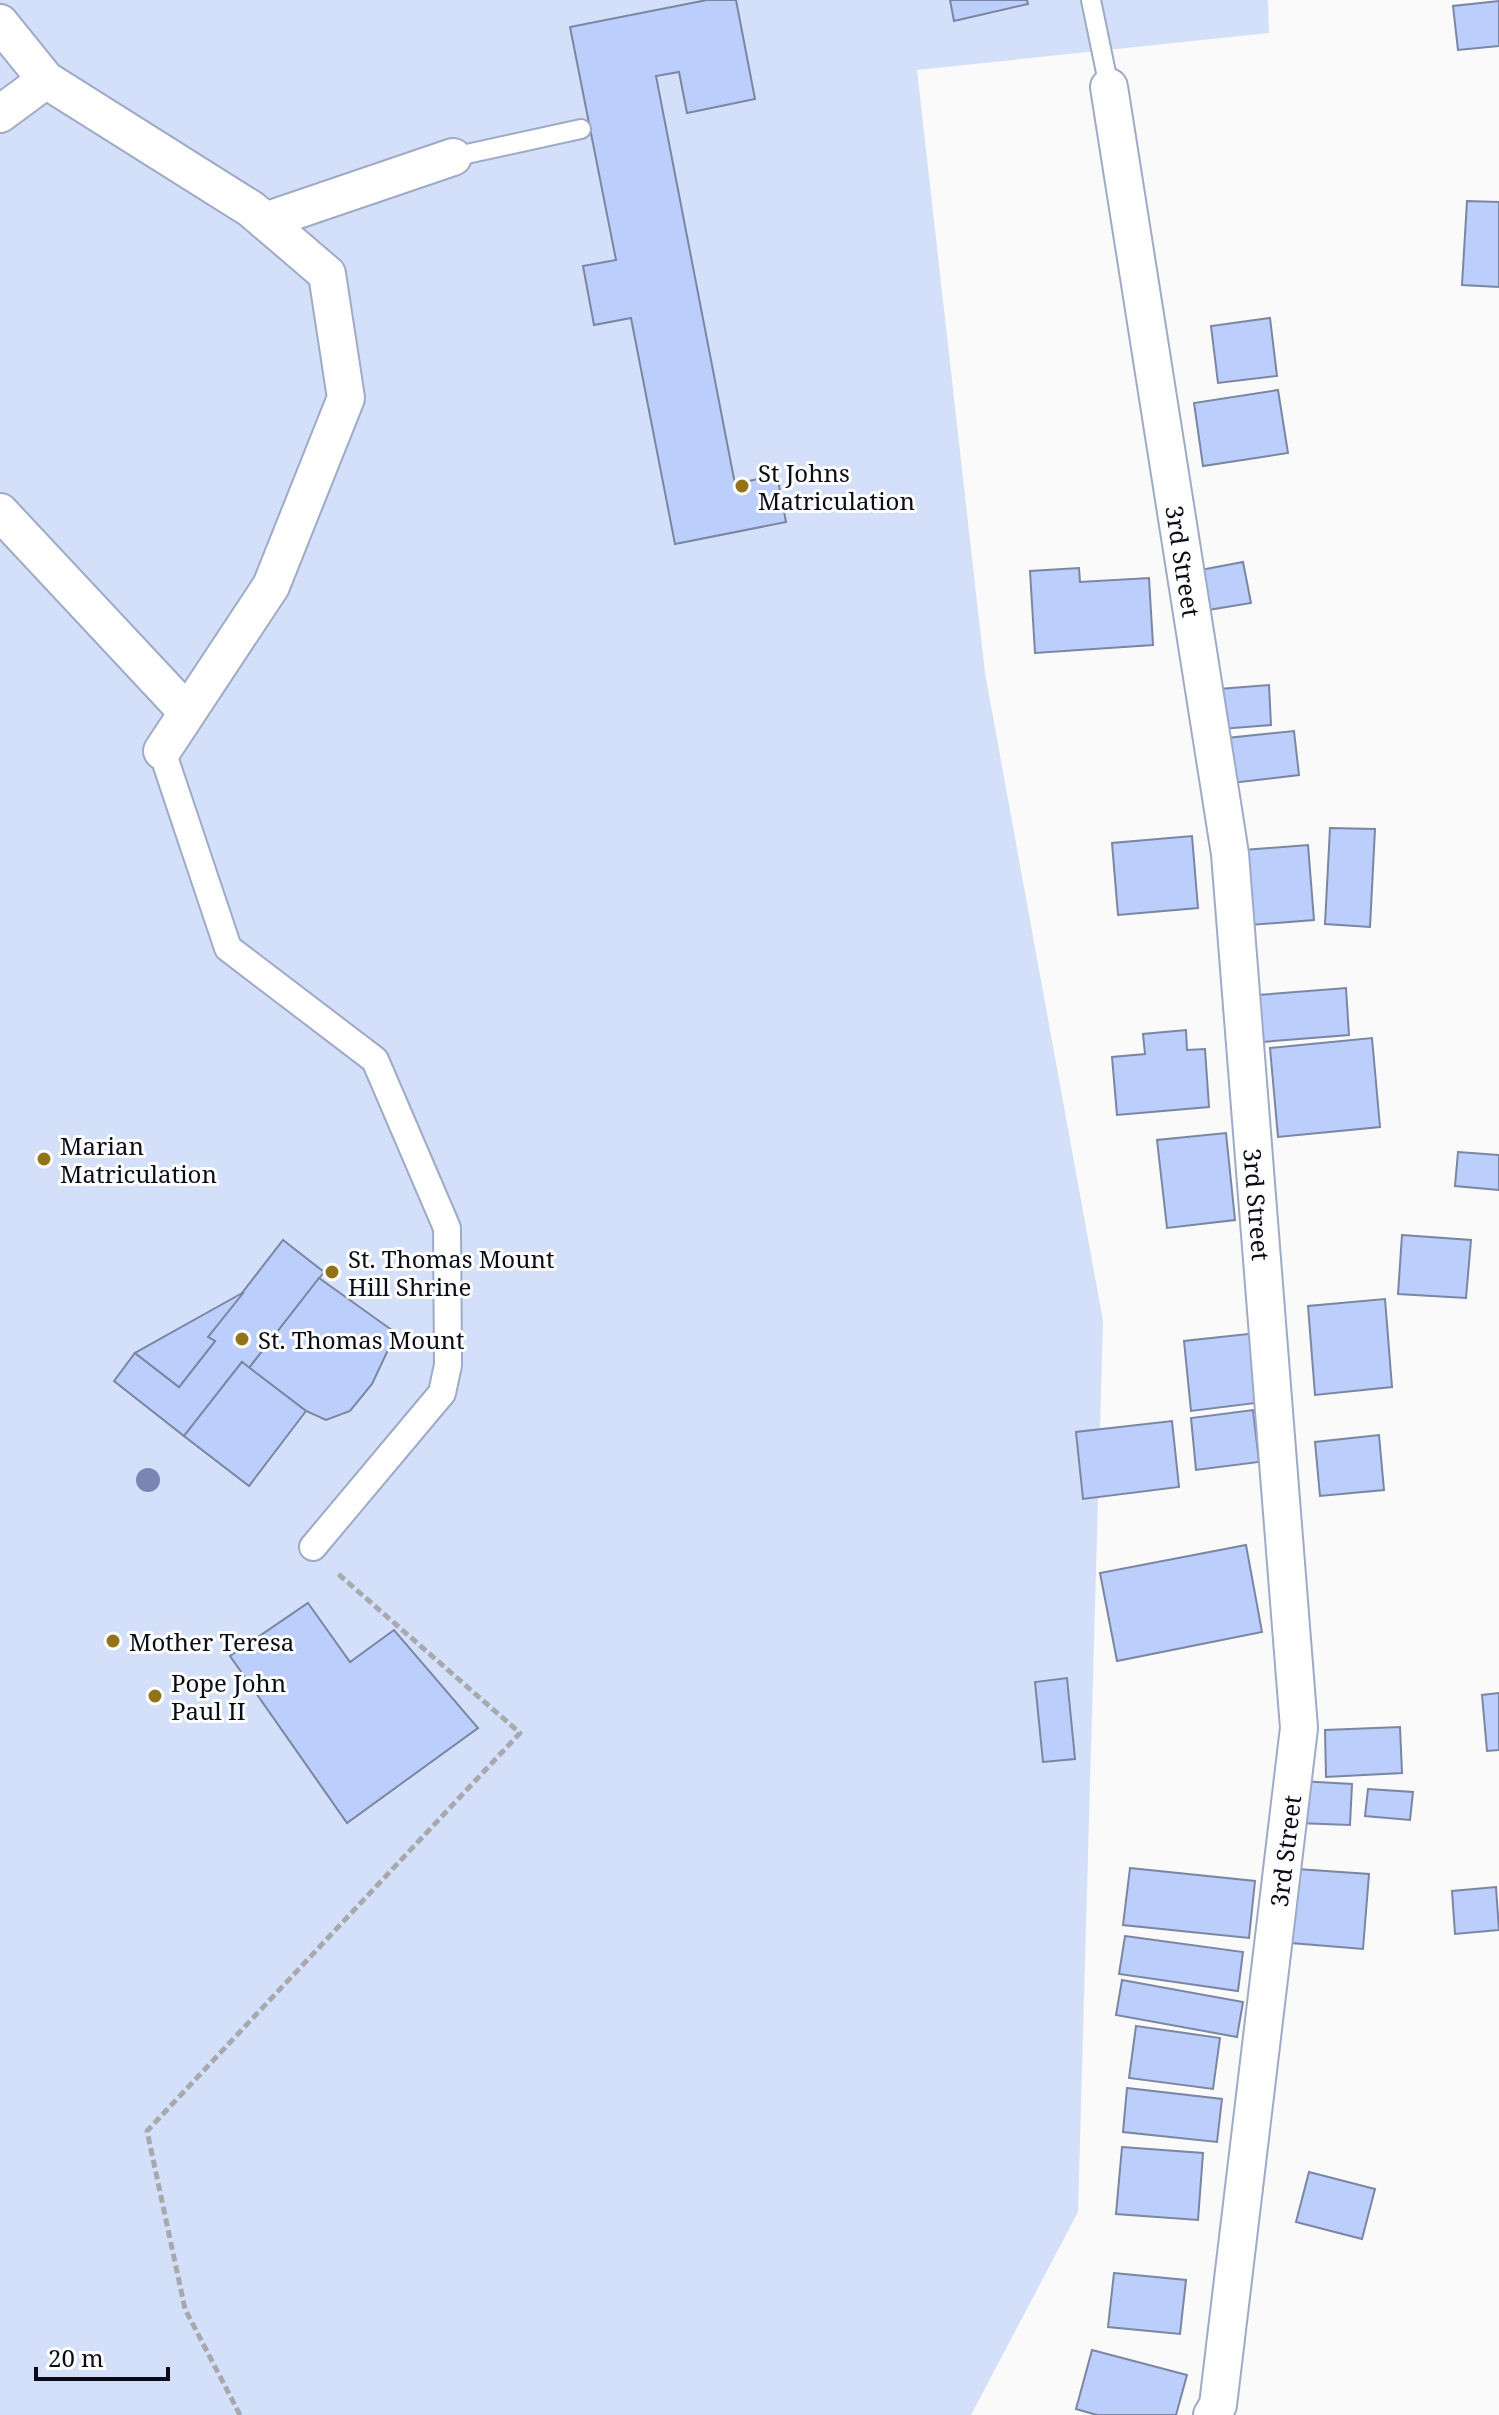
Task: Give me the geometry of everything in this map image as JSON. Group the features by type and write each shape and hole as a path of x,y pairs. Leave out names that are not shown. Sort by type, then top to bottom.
{"street":[{"path":"0,23 46,80 265,221 327,274 346,398 271,586 162,751 228,948 375,1060 447,1228 448,1365 442,1393 313,1547"},
{"path":"0,114 46,80"},
{"name":"3rd Street","path":"1109,87 1230,854 1299,1728 1218,2405 1212,2415"},
{"path":"265,221 453,157"},
{"path":"0,512 187,712"}],"lane":[{"name":"3rd Street","path":"1091,0 1109,87"},
{"path":"453,157 581,129"}],"path":[{"path":"240,2415 185,2309 147,2131 520,1733 353,1590 313,1547"}],"shaded area":[{"name":"St. Thomas Mount","path":"0,0 1268,0 1269,33 917,70 985,673 1103,1321 1078,2212 971,2415 0,2415"}],"building":[{"path":"707,0 736,0 755,99 687,113 679,72 656,76 735,484 777,475 786,522 675,544 631,318 594,325 583,266 616,260 570,27"},
{"path":"950,0 1027,0 1028,4 954,21"},
{"path":"1499,1 1499,46 1458,50 1453,6"},
{"path":"1467,201 1499,202 1499,287 1462,285"},
{"path":"1270,318 1277,376 1218,383 1211,326"},
{"path":"1278,390 1288,453 1203,466 1194,403"},
{"path":"1243,562 1251,603 1202,611 1195,571"},
{"path":"1079,568 1080,582 1149,578 1153,645 1035,653 1030,571"},
{"path":"1269,685 1271,725 1221,729 1219,689"},
{"path":"1294,731 1299,775 1232,783 1227,738"},
{"path":"1330,828 1375,829 1370,927 1325,924"},
{"path":"1192,836 1198,908 1118,915 1112,843"},
{"path":"1308,845 1314,920 1250,925 1244,850"},
{"path":"1346,988 1349,1035 1262,1042 1258,995"},
{"path":"1186,1030 1187,1050 1205,1049 1209,1107 1117,1115 1112,1057 1145,1054 1143,1034"},
{"path":"1372,1038 1380,1127 1278,1137 1270,1048"},
{"path":"1226,1133 1235,1220 1167,1228 1157,1140"},
{"path":"1458,1152 1499,1155 1499,1190 1455,1186"},
{"path":"1402,1235 1471,1240 1466,1298 1398,1294"},
{"name":"St. Thomas Mount","path":"283,1240 324,1272 249,1368 242,1362 184,1436 114,1381 135,1353 179,1387 215,1341 208,1337"},
{"path":"319,1278 396,1333 372,1384 350,1411 326,1420 306,1411 249,1368"},
{"path":"244,1292 208,1337 215,1341 179,1387 135,1353"},
{"path":"1385,1299 1392,1387 1315,1395 1308,1306"},
{"path":"1257,1333 1264,1402 1191,1411 1184,1341"},
{"path":"242,1362 306,1411 249,1486 184,1436"},
{"path":"1253,1410 1259,1462 1196,1470 1191,1418"},
{"path":"1172,1421 1179,1487 1083,1499 1076,1432"},
{"path":"1379,1435 1384,1490 1320,1496 1315,1442"},
{"path":"1246,1545 1262,1632 1117,1661 1100,1573"},
{"path":"308,1603 350,1662 394,1630 478,1728 347,1823 230,1656"},
{"path":"1067,1678 1075,1759 1043,1762 1035,1682"},
{"path":"1499,1693 1499,1750 1487,1751 1482,1695"},
{"path":"1400,1727 1402,1773 1326,1777 1325,1730"},
{"path":"1299,1781 1352,1784 1350,1825 1297,1823"},
{"path":"1368,1789 1413,1792 1410,1820 1365,1816"},
{"path":"1130,1868 1255,1881 1249,1938 1123,1925"},
{"path":"1297,1869 1369,1874 1363,1949 1291,1943"},
{"path":"1496,1887 1499,1930 1455,1934 1452,1891"},
{"path":"1125,1936 1243,1952 1238,1991 1119,1974"},
{"path":"1122,1980 1243,2002 1237,2037 1116,2015"},
{"path":"1136,2026 1220,2038 1213,2089 1129,2078"},
{"path":"1127,2088 1222,2099 1217,2142 1123,2132"},
{"path":"1122,2147 1203,2153 1198,2220 1116,2214"},
{"path":"1309,2172 1375,2189 1362,2239 1296,2222"},
{"path":"1114,2273 1186,2280 1180,2334 1108,2327"},
{"path":"1092,2350 1187,2375 1176,2415 1097,2415 1076,2409"}],"place":[{"name":"St Johns Matriculation","path":"742,486"},
{"name":"Marian Matriculation","path":"44,1159"},
{"name":"St. Thomas Mount Hill Shrine","path":"332,1272"},
{"name":"St. Thomas Mount","path":"242,1339"},
{"name":"Mother Teresa","path":"113,1641"},
{"name":"Pope John Paul II","path":"155,1696"}]}
